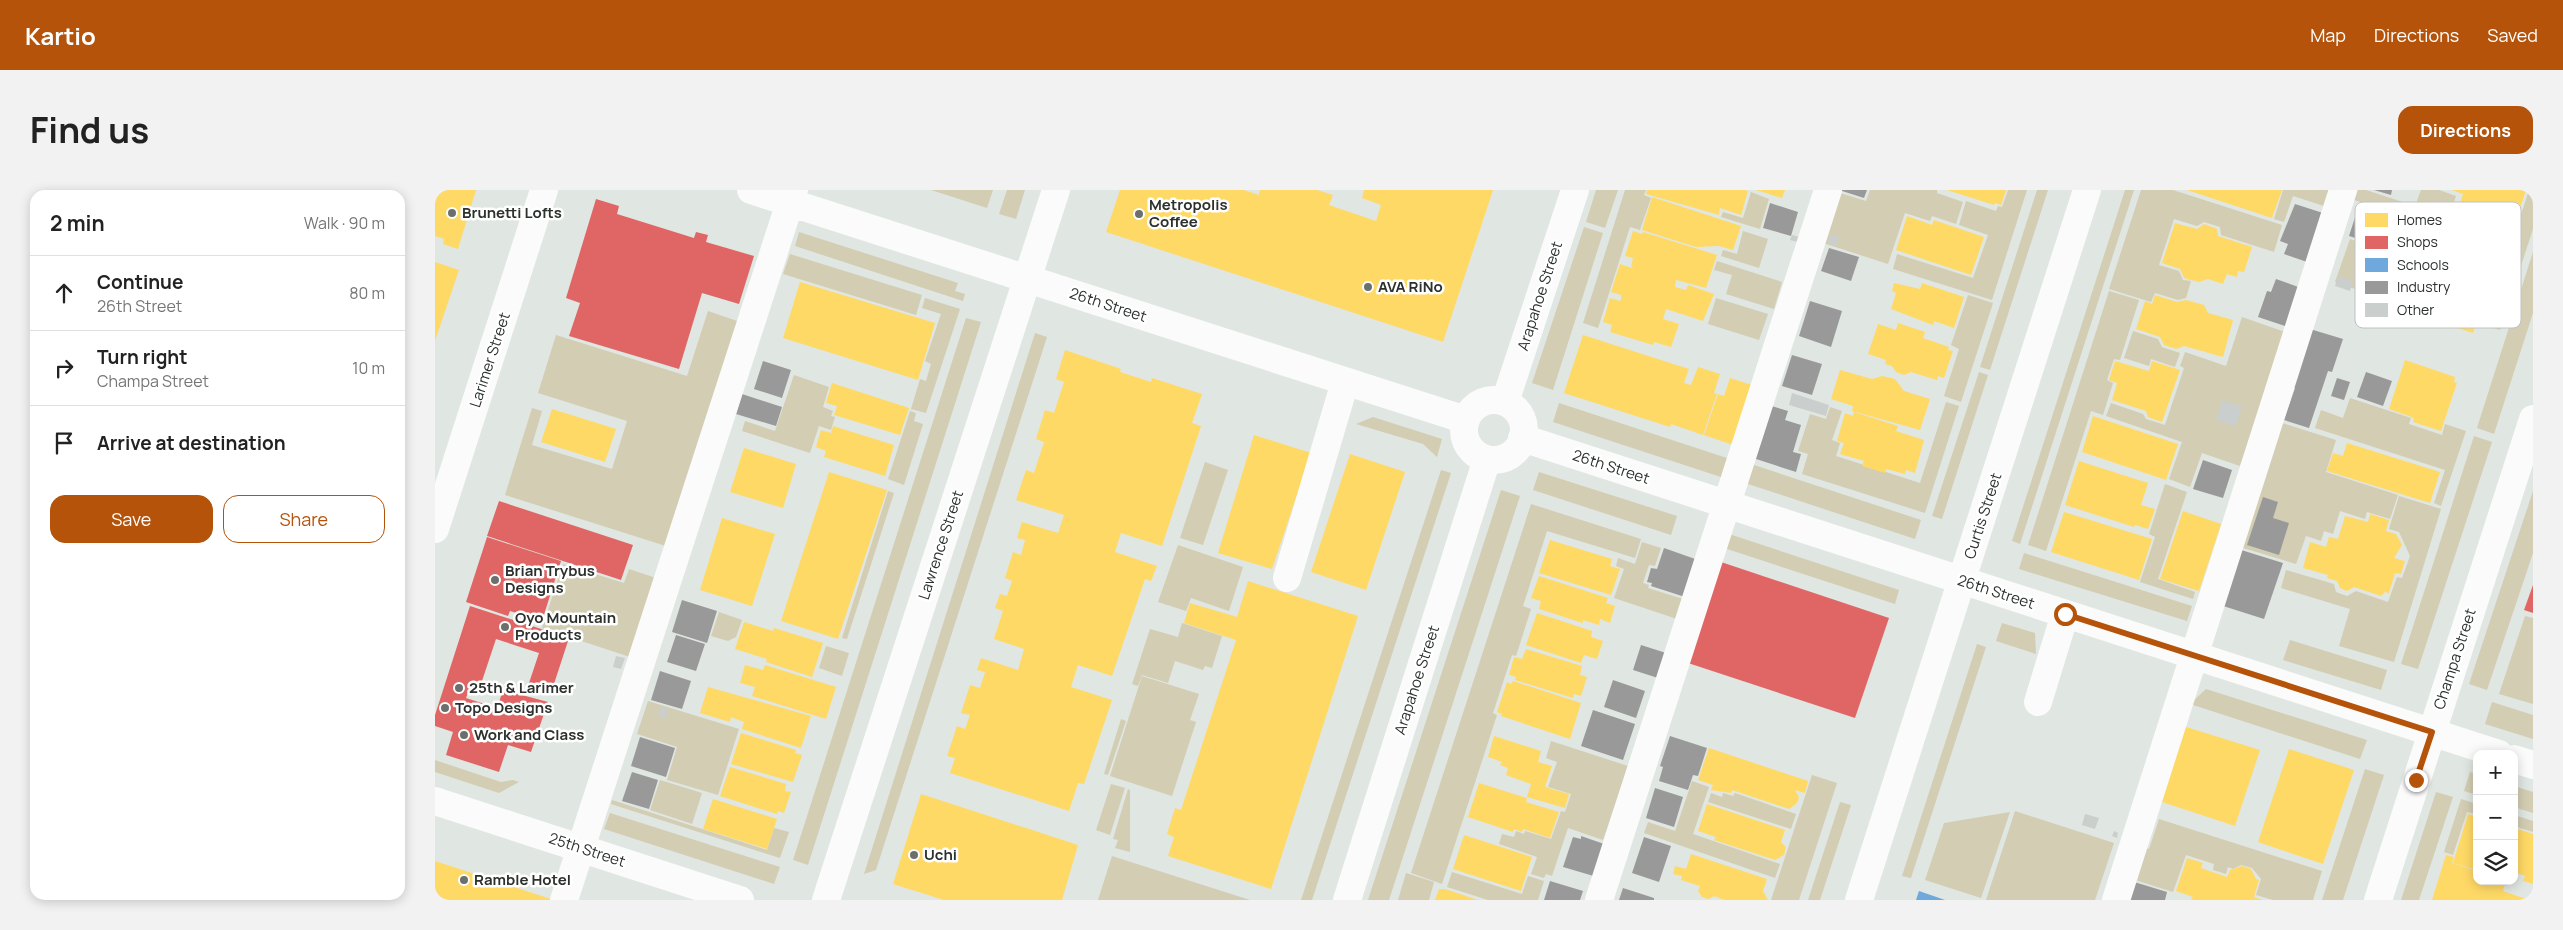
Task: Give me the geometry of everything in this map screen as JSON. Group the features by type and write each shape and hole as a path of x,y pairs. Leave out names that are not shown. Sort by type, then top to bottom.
{"street":[{"name":"Larimer Street","path":"435,529 545,190"},
{"name":"26th Street","path":"751,190 792,196 1027,279 1466,420"},
{"name":"Lawrence Street","path":"826,900 1056,190"},
{"name":"Arapahoe Street","path":"1505,402 1575,190"},
{"path":"1599,900 1828,190"},
{"name":"Curtis Street","path":"1859,900 2087,190"},
{"path":"2116,900 2343,190"},
{"path":"564,900 792,196"},
{"path":"1287,578 1345,382"},
{"path":"1487,401 1505,402 1520,415 1524,424 1523,438 1515,451 1507,457 1487,459 1478,455 1465,440 1466,420 1471,411 1487,401"},
{"name":"Champa Street","path":"2378,900 2533,419"},
{"name":"26th Street","path":"1523,438 2487,750"},
{"name":"Arapahoe Street","path":"1347,900 1487,459"},
{"path":"2038,702 2065,614"},
{"path":"2518,760 2533,765"},
{"name":"25th Street","path":"435,801 740,900"}],"shaded area":[{"path":"931,190 993,190 987,208"},
{"path":"1007,190 1025,190 1016,219 999,214"},
{"path":"1596,190 1618,190 1605,228 1586,222"},
{"path":"1625,190 1646,190 1644,195 1651,198 1640,230 1630,227 1598,328 1583,323"},
{"path":"1870,190 1937,190 1937,193 1963,202 1956,224 1932,216 1930,221 1905,213 1888,264 1823,243 1840,193 1866,201"},
{"path":"2008,190 2027,190 1992,300 1893,269 1897,254 1973,278 1988,235 1959,225 1966,201 1996,211 1998,206 2002,207"},
{"path":"2037,190 2048,190 1990,370 1980,367"},
{"path":"2125,190 2134,190 2020,544 2012,541"},
{"path":"2141,190 2173,190 2282,225 2274,252 2221,235 2220,227 2204,222 2197,226 2174,219 2159,265 2179,271 2183,280 2191,281 2186,298 2178,300 2155,293 2151,302 2109,289"},
{"path":"2283,190 2332,190 2327,207 2293,196 2284,222 2274,219"},
{"path":"2358,190 2366,190 2403,202 2360,202 2354,200"},
{"path":"2421,190 2439,190 2456,196 2454,202 2416,202"},
{"path":"2529,190 2533,190 2533,229 2521,266 2521,215"},
{"path":"1751,192 1769,199 1760,229 1721,217 1723,212 1743,218"},
{"path":"1584,227 1603,233 1553,390 1532,383"},
{"path":"1743,231 1768,239 1759,268 1721,256 1723,250 1737,254"},
{"path":"799,232 958,283 955,291 965,294 963,301 795,246"},
{"path":"2350,239 2355,241 2355,289 2335,282"},
{"path":"2533,252 2533,313 2494,434 2477,428 2509,328 2521,328 2521,290"},
{"path":"790,254 922,295 916,315 783,274"},
{"path":"1717,261 1782,282 1774,309 1726,294 1732,275 1714,270"},
{"path":"2109,291 2139,300 2120,360 2114,359 2107,380 2113,383 2103,415 2091,411 2046,551 2028,545"},
{"path":"1968,295 1993,303 1961,402 1944,396 1959,349 1951,345"},
{"path":"925,298 960,309 926,413 911,409 920,379 926,381 931,364 925,361 941,314 922,308"},
{"path":"1716,298 1768,314 1759,340 1708,324"},
{"path":"708,311 740,322 669,547 505,495 532,408 542,411 532,445 612,469 627,421 538,393 556,335 687,376"},
{"path":"2242,317 2285,332 2240,466 2202,453 2190,487 2169,479 2182,442 2106,416 2111,403 2143,414 2146,419 2165,425 2184,368 2180,366 2185,352 2226,366"},
{"path":"966,318 981,322 808,865 793,860"},
{"path":"2133,331 2158,339 2162,347 2180,353 2175,367 2151,359 2149,366 2124,358"},
{"path":"1035,333 1047,337 876,870 864,874"},
{"path":"1979,372 1988,375 1942,519 1932,516"},
{"path":"794,375 829,387 823,407 833,411 831,416 835,417 831,430 819,426 810,453 742,431 745,421 775,431"},
{"path":"2350,398 2411,418 2409,424 2442,435 2445,424 2466,431 2441,506 2434,503 2445,470 2315,428 2321,410 2343,418"},
{"path":"1946,402 1959,406 1925,513 1802,474 1808,454 1798,451 1810,414 1826,419 1830,407 1842,411 1832,440 1840,443 1836,456 1920,483"},
{"path":"1559,403 1733,460 1727,479 1553,422"},
{"path":"910,411 916,413 914,421 923,424 904,485 888,479"},
{"path":"1373,417 1442,439 1437,457 1423,444 1356,424"},
{"path":"2279,422 2336,440 2326,472 2398,495 2390,519 2367,512 2365,519 2340,511 2333,534 2324,531 2321,541 2306,536 2296,564 2240,547"},
{"path":"2474,436 2492,442 2418,669 2401,664"},
{"path":"1205,462 1228,470 1203,545 1180,538"},
{"path":"1751,464 1921,520 1915,539 1745,483"},
{"path":"1441,470 1451,473 1312,900 1301,900"},
{"path":"1539,472 1677,516 1671,535 1533,490"},
{"path":"2165,484 2187,492 2158,579 2195,592 2193,599 2140,582 2155,537 2149,534"},
{"path":"1501,490 1520,496 1389,900 1368,900"},
{"path":"888,491 894,493 847,639 842,638"},
{"path":"2533,491 2533,553 2487,690 2469,684"},
{"path":"2399,496 2441,509 2394,662 2339,646 2350,609 2281,588 2286,570 2334,584 2336,592 2347,596 2356,591 2388,602 2397,577 2402,578 2410,556 2399,532 2389,529"},
{"path":"1531,504 1641,539 1635,558 1547,531 1523,606 1531,609 1516,656 1512,655 1493,713 1497,715 1442,884 1411,873"},
{"path":"1729,534 1899,590 1895,604 1724,548"},
{"path":"1642,542 1661,548 1655,566 1649,565 1643,583 1649,585 1648,588 1683,599 1677,619 1614,598 1624,569 1616,566 1618,558 1635,564"},
{"path":"1178,545 1243,567 1229,611 1191,598 1186,611 1158,602"},
{"path":"2024,553 2192,606 2187,621 2019,569"},
{"path":"563,564 624,583 629,569 659,579 633,658 542,628"},
{"path":"719,612 742,620 736,637 728,641 711,636"},
{"path":"2525,616 2533,618 2533,704 2499,694"},
{"path":"1182,623 1222,636 1212,668 1205,666 1203,670 1175,661 1168,683 1142,675 1138,686 1132,684 1150,629 1178,637"},
{"path":"2002,623 2035,633 2036,654 1996,641"},
{"path":"2290,640 2387,670 2381,690 2283,660"},
{"path":"1977,644 1986,647 1911,878 1902,876"},
{"path":"826,646 849,653 842,676 819,668"},
{"path":"1142,676 1199,694 1190,720 1196,722 1172,796 1110,776"},
{"path":"2206,689 2367,740 2360,759 2190,704"},
{"path":"648,701 739,729 718,795 667,780 677,747 637,734"},
{"path":"2492,702 2533,715 2533,739 2485,724"},
{"path":"1121,719 1126,721 1108,775 1104,774"},
{"path":"1551,741 1628,766 1603,840 1568,828 1552,876 1546,874 1544,878 1531,874 1537,857 1499,844 1502,834 1514,837 1516,831 1524,834 1525,831 1551,839 1561,811 1565,812 1571,794 1548,787 1557,762 1546,758"},
{"path":"435,760 501,782 513,780 519,782 499,793 435,772"},
{"path":"2365,769 2384,775 2343,900 2322,900"},
{"path":"2470,772 2473,773 2473,794 2464,791"},
{"path":"1812,775 1837,783 1799,900 1771,900"},
{"path":"660,780 702,793 692,824 650,810"},
{"path":"1692,781 1709,787 1693,834 1780,864 1775,878 1644,833 1648,822 1675,831"},
{"path":"1111,784 1125,788 1110,835 1096,830"},
{"path":"2518,787 2533,792 2533,813 2518,808"},
{"path":"1128,789 1130,790 1130,852 1115,848 1118,840 1113,839"},
{"path":"2436,792 2453,797 2419,900 2401,900"},
{"path":"1711,793 1722,797 1723,793 1733,796 1735,793 1796,814 1791,829 1708,802"},
{"path":"2461,799 2473,803 2473,813 2467,812 2453,855 2444,852"},
{"path":"612,800 767,850 774,828 789,832 780,858 611,804"},
{"path":"1840,802 1851,805 1820,900 1808,900"},
{"path":"2015,811 2114,843 2095,900 1986,900"},
{"path":"2010,812 1981,898 1925,880 1944,823"},
{"path":"610,813 780,867 774,884 604,829"},
{"path":"2518,816 2533,821 2533,832 2518,827"},
{"path":"2159,819 2322,871 2313,900 2273,900 2256,895 2261,879 2252,868 2241,865 2233,869 2228,867 2226,874 2213,870 2214,864 2186,855 2173,892 2135,880 2146,848 2149,849"},
{"path":"1112,856 1250,900 1098,900"},
{"path":"1452,872 1522,894 1528,876 1544,881 1538,900 1488,900 1447,887"},
{"path":"1406,873 1434,882 1429,900 1398,900"}],"building: Homes":[{"name":"Brunetti Lofts","path":"435,190 476,190 458,249 443,244 444,239 435,236"},
{"name":"AVA RiNo","path":"1120,190 1244,190 1259,195 1260,190 1317,190 1333,195 1329,205 1376,221 1381,205 1362,198 1364,190 1493,190 1443,342 1106,232"},
{"path":"1647,190 1748,191 1741,215 1720,208 1719,215 1646,194"},
{"path":"1756,190 1785,190 1782,198"},
{"path":"1947,190 2006,190 2001,205 1995,203 1994,205"},
{"path":"2187,190 2282,190 2272,218"},
{"path":"2452,190 2526,190 2521,205 2521,202 2460,202 2463,194"},
{"path":"1652,197 1741,226 1733,250 1719,246 1696,247 1642,230"},
{"path":"1907,216 1932,225 1934,220 1984,237 1971,275 1896,250"},
{"path":"2175,223 2197,229 2204,224 2217,229 2218,236 2252,247 2244,272 2238,271 2237,277 2227,274 2223,284 2208,279 2199,282 2184,278 2180,269 2162,263"},
{"path":"1633,231 1642,234 1643,232 1717,255 1706,288 1676,280 1675,287 1686,290 1688,285 1714,294 1703,321 1666,309 1663,319 1679,324 1671,347 1654,342 1653,345 1610,332 1612,325 1603,322 1610,298 1620,301 1621,299 1621,295 1611,292 1620,264 1633,267 1631,266 1633,258 1625,256"},
{"path":"435,262 459,270 435,341"},
{"path":"800,282 935,323 918,380 783,338"},
{"path":"1894,283 1920,289 1922,283 1964,297 1954,328 1934,321 1933,325 1891,309 1896,293 1892,291"},
{"path":"2155,295 2177,302 2186,300 2204,305 2208,313 2233,320 2223,357 2184,346 2176,349 2164,345 2160,337 2136,329 2145,301 2152,304"},
{"path":"1898,323 1925,332 1923,338 1949,347 1948,350 1953,351 1944,378 1938,376 1937,380 1911,372 1904,375 1896,372 1892,366 1885,364 1886,360 1868,354 1878,324 1896,330"},
{"path":"2457,328 2475,328 2473,333"},
{"path":"1583,335 1689,369 1684,383 1691,385 1698,367 1720,374 1714,393 1717,394 1703,435 1671,424 1670,427 1564,393"},
{"path":"1065,350 1121,369 1120,372 1151,382 1152,378 1202,394 1192,423 1201,426 1162,546 1121,533 1115,552 1157,566 1151,581 1145,579 1112,676 1078,665 1071,687 1112,700 1084,784 1078,783 1069,811 950,773 955,758 947,756 957,726 965,729 970,715 961,713 970,685 980,688 985,672 977,670 981,658 1018,670 1024,649 994,639 1003,611 995,608 1000,594 1007,596 1012,581 1005,578 1013,552 1021,555 1025,540 1017,538 1022,522 1058,533 1064,515 1016,500 1026,470 1034,473 1044,442 1036,439 1045,410 1054,413 1064,382 1056,379"},
{"path":"2405,360 2455,377 2454,382 2457,383 2441,431 2413,422 2414,418 2389,409"},
{"path":"2115,361 2149,371 2152,361 2180,370 2162,422 2148,417 2146,411 2112,400 2117,383 2109,380"},
{"path":"1840,370 1872,379 1882,376 1895,379 1904,391 1930,399 1920,430 1852,411 1853,406 1831,399"},
{"path":"1730,378 1752,385 1736,446 1704,435 1718,394 1724,396"},
{"path":"832,383 909,408 900,435 834,415 837,406 826,403"},
{"path":"552,409 616,429 605,462 541,442"},
{"path":"1854,412 1898,426 1896,431 1924,440 1915,473 1906,470 1905,474 1886,469 1885,473 1862,466 1864,461 1840,454 1844,443 1837,441 1845,413 1853,416"},
{"path":"2093,416 2178,444 2166,480 2082,452"},
{"path":"833,426 894,445 885,476 824,457 826,451 816,447 821,430 831,433"},
{"path":"1254,435 1311,453 1272,569 1218,553"},
{"path":"2347,443 2440,472 2430,503 2327,471 2333,453 2343,456"},
{"path":"744,448 796,464 783,508 730,492"},
{"path":"1350,454 1405,472 1366,590 1311,572"},
{"path":"2079,461 2148,483 2141,505 2155,509 2148,529 2135,525 2134,527 2065,505"},
{"path":"829,472 887,490 838,639 781,621"},
{"path":"2183,511 2221,524 2199,591 2160,579"},
{"path":"2064,512 2152,539 2139,580 2051,552"},
{"path":"2370,514 2389,520 2386,531 2396,534 2402,545 2394,558 2405,561 2401,574 2395,573 2389,593 2385,592 2381,596 2354,587 2347,591 2340,588 2337,581 2327,578 2328,575 2303,568 2310,542 2326,547 2329,537 2338,539 2345,516 2368,522"},
{"path":"722,518 775,534 752,606 700,590"},
{"path":"1550,540 1612,559 1610,566 1620,569 1611,595 1539,573"},
{"path":"1539,576 1608,598 1606,603 1615,606 1610,623 1600,619 1599,625 1583,620 1583,623 1539,609 1541,601 1531,598"},
{"path":"1248,581 1358,616 1271,889 1168,856 1174,837 1167,834 1175,808 1181,810 1236,640 1184,623 1190,603 1237,617"},
{"path":"1537,613 1592,631 1591,637 1603,641 1597,659 1584,655 1581,663 1526,645"},
{"path":"744,622 773,631 774,628 823,643 812,677 766,662 767,659 735,649"},
{"path":"1526,649 1582,666 1580,675 1587,677 1581,696 1574,694 1573,698 1515,680 1516,677 1509,675 1514,657 1522,659"},
{"path":"745,665 763,670 765,665 836,687 826,719 752,696 755,687 740,683"},
{"path":"1513,681 1581,703 1570,739 1501,716 1502,714 1497,712 1507,682 1511,684"},
{"path":"708,687 811,716 801,748 742,729 744,722 731,717 730,722 700,713"},
{"path":"2183,726 2260,750 2235,826 2159,801"},
{"path":"741,733 796,750 795,753 802,755 793,782 731,764"},
{"path":"1494,736 1541,751 1538,762 1552,766 1545,787 1569,794 1565,808 1527,797 1531,784 1506,775 1508,768 1500,765 1502,762 1488,757"},
{"path":"1709,748 1808,781 1805,793 1795,790 1799,797 1797,803 1789,809 1732,790 1731,793 1711,790 1713,785 1698,780"},
{"path":"2289,749 2354,770 2323,864 2258,842"},
{"path":"730,767 786,784 785,791 791,792 784,813 778,811 777,814 720,796"},
{"path":"1479,783 1527,798 1526,802 1559,812 1550,838 1523,829 1522,832 1514,829 1513,832 1468,817"},
{"path":"921,794 1078,845 1062,900 944,900 893,884"},
{"path":"713,799 777,819 767,849 703,829"},
{"path":"1707,804 1785,830 1781,842 1786,847 1784,855 1775,860 1714,840 1716,837 1698,831"},
{"path":"2468,814 2473,816 2473,869 2453,863"},
{"path":"2518,829 2533,834 2533,884 2523,881 2525,876 2518,873"},
{"path":"1464,835 1532,857 1521,891 1453,869"},
{"path":"1691,854 1767,879 1763,891 1768,900 1725,900 1714,896 1709,899 1702,897 1698,891 1700,886 1681,880 1682,876 1673,874 1675,866 1686,869"},
{"path":"2446,855 2454,857 2452,863 2473,870 2473,885 2505,885 2503,891 2529,900 2432,900"},
{"path":"2187,858 2203,863 2201,868 2227,877 2230,870 2242,866 2251,869 2256,879 2259,880 2254,897 2263,900 2191,900 2193,897 2176,891"},
{"name":"Ramble Hotel","path":"435,861 554,900 435,900"},
{"path":"1439,889 1445,889 1478,900 1435,900"}],"building: Shops":[{"path":"596,199 619,206 617,214 694,238 696,232 708,235 706,242 754,256 739,304 702,293 679,369 569,336 580,303 566,298"},
{"path":"499,501 633,545 621,580 487,536"},
{"path":"487,537 561,561 542,621 510,611 508,616 466,602"},
{"path":"1721,562 1889,618 1855,718 1688,663"},
{"path":"2533,585 2533,613 2524,610"},
{"name":"25th & Larimer","path":"470,606 569,638 551,693 528,686 539,653 496,639 481,684 476,682 473,691 469,690 466,698 497,708 503,690 548,702 531,752 508,745 499,772 446,755 453,732 435,726 435,715"}],"building: Schools":[{"path":"1919,891 1945,900 1916,900"}],"building: Industry":[{"path":"1839,190 1867,190 1864,198"},
{"path":"2374,190 2392,190 2391,195"},
{"path":"1770,203 1798,212 1791,236 1763,228"},
{"path":"2295,204 2326,214 2310,263 2284,254 2288,244 2280,241"},
{"path":"2355,217 2355,238 2349,236"},
{"path":"1829,248 1859,257 1851,281 1821,271"},
{"path":"2276,279 2301,288 2288,327 2258,317 2267,291 2271,292"},
{"path":"1810,301 1842,311 1831,347 1799,336"},
{"path":"2310,329 2343,339 2332,372 2328,371 2309,428 2284,420 2295,388 2291,387"},
{"path":"1792,355 1822,364 1812,395 1782,386"},
{"path":"763,361 791,370 782,398 754,389"},
{"path":"2366,372 2392,381 2383,406 2357,397"},
{"path":"2337,378 2350,382 2344,400 2331,396"},
{"path":"742,394 782,407 776,426 736,414"},
{"path":"1768,405 1788,411 1785,420 1801,425 1793,452 1801,454 1796,472 1750,457"},
{"path":"2203,460 2232,470 2223,498 2193,489"},
{"path":"2263,497 2278,502 2273,518 2289,523 2279,555 2247,545"},
{"path":"1664,548 1698,560 1685,597 1651,586 1652,583 1647,582 1651,568 1657,569"},
{"path":"2238,549 2283,563 2264,619 2220,605"},
{"path":"682,600 717,611 707,643 672,632"},
{"path":"676,635 705,644 696,671 667,662"},
{"path":"1641,645 1666,653 1658,678 1633,670"},
{"path":"660,671 691,681 682,709 651,700"},
{"path":"1613,680 1645,691 1636,718 1604,707"},
{"path":"1593,710 1635,724 1623,760 1581,746"},
{"path":"1670,736 1707,748 1698,776 1693,775 1688,790 1659,781 1663,767 1660,766"},
{"path":"640,737 675,748 666,777 631,766"},
{"path":"632,772 658,780 649,809 622,801"},
{"path":"1655,788 1683,797 1674,827 1646,818"},
{"path":"1581,836 1607,845 1597,877 1563,867 1573,837 1581,839"},
{"path":"1644,837 1671,846 1659,882 1632,873"},
{"path":"1550,881 1583,891 1580,900 1544,900"},
{"path":"2131,881 2167,892 2165,900 2124,900"},
{"path":"1623,888 1654,898 1654,900 1619,900"}],"building: Other":[{"path":"1792,235 1800,237 1798,242 1790,240"},
{"path":"1831,235 1839,237 1836,246 1828,243"},
{"path":"2338,276 2353,281 2350,291 2335,286"},
{"path":"1792,393 1829,405 1826,416 1789,405"},
{"path":"2222,400 2242,407 2236,426 2216,420"},
{"path":"616,656 625,658 621,669 613,667"},
{"path":"661,707 668,709 665,719 658,716"},
{"path":"2085,814 2099,818 2095,829 2082,825"},
{"path":"2114,831 2118,833 2117,838 2112,836"}],"place":[{"name":"Brunetti Lofts","path":"452,213"},
{"name":"Metropolis Coffee","path":"1139,214"},
{"name":"AVA RiNo","path":"1368,287"},
{"name":"Brian Trybus Designs","path":"495,580"},
{"name":"Oyo Mountain Products","path":"505,627"},
{"name":"25th & Larimer","path":"459,688"},
{"name":"Topo Designs","path":"445,708"},
{"name":"Work and Class","path":"464,735"},
{"name":"Uchi","path":"914,855"},
{"name":"Ramble Hotel","path":"464,880"}],"route":[{"path":"2065,614 2432,732 2416,780"}]}
